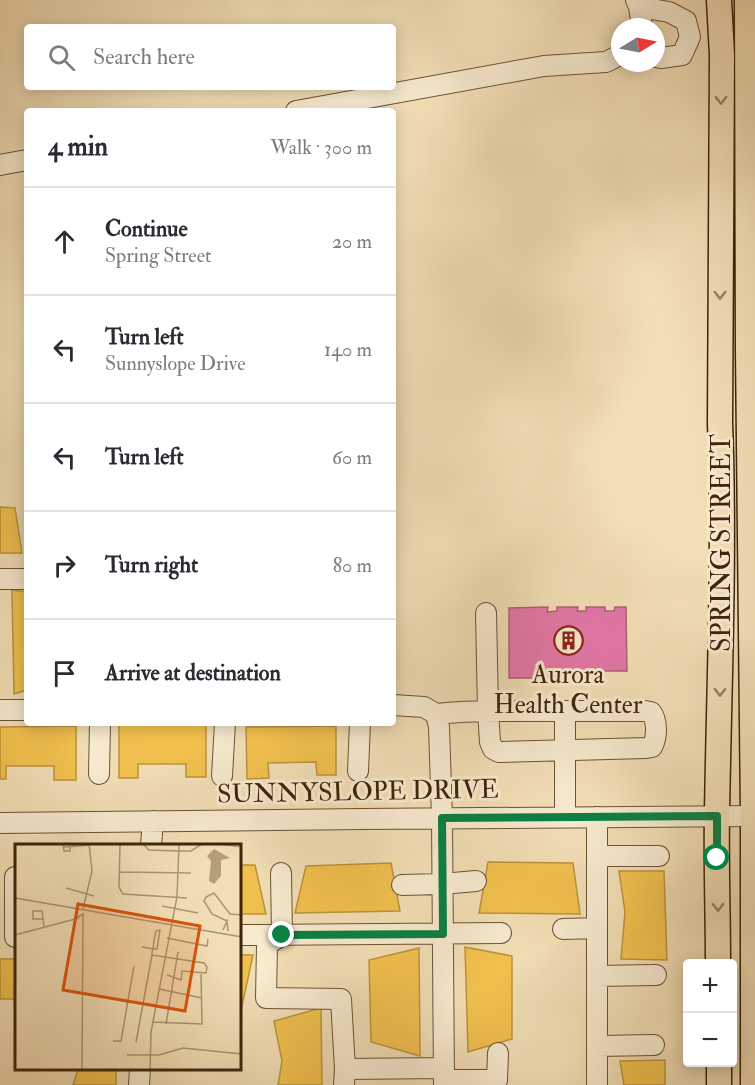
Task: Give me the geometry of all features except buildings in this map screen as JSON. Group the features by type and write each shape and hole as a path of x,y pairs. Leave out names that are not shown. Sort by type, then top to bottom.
{"main road":[{"name":"SPRING STREET","path":"718,959 717,816 722,624 720,411 722,55 719,0"},
{"name":"SPRING STREET","path":"747,0 751,55 748,350 754,816 743,1025 753,1085"},
{"path":"719,1067 719,1085"}],"street":[{"path":"640,18 638,3 669,12 686,21 690,37 682,55 665,57"},
{"path":"722,55 751,55"},
{"path":"313,108 544,66 611,60"},
{"path":"0,165 24,161"},
{"path":"0,579 24,579"},
{"path":"396,705 424,707 436,714 461,711 488,711 565,711 645,711 651,712 655,718 655,741 652,747 499,752 493,749 490,742 488,711 486,613"},
{"path":"0,710 24,710"},
{"path":"565,711 565,817"},
{"path":"436,714 442,818 444,1078"},
{"path":"99,774 100,726"},
{"path":"222,776 225,726"},
{"path":"358,771 360,726"},
{"name":"SUNNYSLOPE DRIVE","path":"0,823 754,816"},
{"path":"597,817 597,1085"},
{"path":"151,844 153,821"},
{"path":"597,856 659,856"},
{"path":"281,873 282,935"},
{"path":"11,937 15,877"},
{"path":"402,885 476,881"},
{"path":"563,928 597,928"},
{"path":"242,935 501,933"},
{"path":"282,935 267,945 266,998 341,999 345,1077 444,1078 497,1083 498,1053"},
{"path":"597,976 656,975"},
{"path":"597,1046 654,1045"},
{"path":"139,1085 140,1070"}],"place":[{"name":"Aurora Health Center","path":"568,641"}],"route":[{"path":"282,935 443,934 442,818 717,816 717,858"}]}
